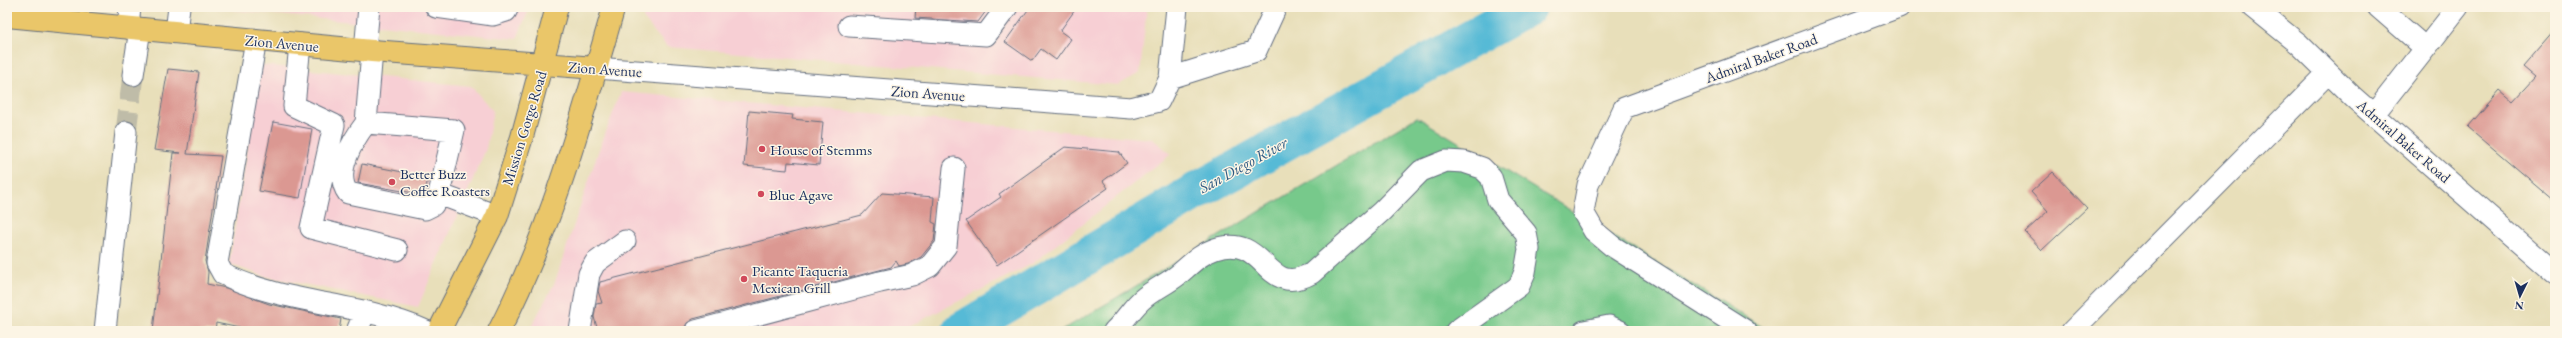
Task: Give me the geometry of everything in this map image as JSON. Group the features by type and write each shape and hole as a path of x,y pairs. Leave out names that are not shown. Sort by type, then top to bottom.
{"main road":[{"name":"Mission Gorge Road","path":"439,331 496,216 543,64 558,7"},
{"path":"499,331 541,239 570,162 614,7"},
{"name":"Zion Avenue","path":"7,16 133,21 176,32 368,51 596,68"}],"street":[{"path":"176,32 179,7"},
{"path":"366,123 454,130 439,194 433,205 425,210 348,193 343,187 342,180 350,145 366,123 369,7"},
{"path":"436,7 493,15 506,11 508,7"},
{"path":"849,26 986,35 1007,7"},
{"path":"1177,7 1170,78 1256,51 1276,7"},
{"name":"Admiral Baker Road","path":"1746,331 1612,246 1594,231 1583,212 1588,185 1624,108 1899,7"},
{"name":"Admiral Baker Road","path":"2253,7 2299,44 2328,74 2555,274"},
{"path":"2378,7 2424,48"},
{"path":"2374,114 2424,48 2458,7"},
{"path":"133,21 133,75"},
{"path":"256,40 217,263 223,274 243,283 361,322 426,331"},
{"path":"300,44 294,106 334,125 312,228 397,250"},
{"name":"Zion Avenue","path":"596,68 1131,108 1159,101 1170,78"},
{"path":"2072,331 2328,74"},
{"path":"105,331 126,132"},
{"path":"1114,331 1145,297 1178,275 1200,256 1216,249 1241,247 1252,251 1276,275 1289,280 1300,280 1312,273 1382,211 1421,171 1446,161 1464,162 1482,168 1491,177 1498,200 1526,233 1529,249 1525,272 1520,286 1456,331"},
{"path":"696,331 880,282 912,275 930,266 946,246 954,168"},
{"path":"439,194 496,216"},
{"path":"580,331 589,274 595,263 625,240"},
{"path":"1594,330 1609,326 1620,331"}],"shaded area":[{"path":"203,7 530,7 517,39"},
{"path":"646,7 1147,7 1140,73 1118,85 667,47 643,18"},
{"path":"261,65 471,86 493,111 486,149 418,307 264,276 229,264"},
{"path":"621,92 1153,139 1171,154 1032,264 900,331 529,331 555,282 598,152"}],"green space":[{"path":"1417,117 1769,331 1061,331"}],"building":[{"path":"916,7 989,7 978,22 915,18"},
{"path":"1030,7 1077,7 1060,31 1071,39 1056,60 1041,49 1032,61 1005,42"},
{"path":"2555,30 2555,201 2468,127 2500,90 2513,101 2535,77 2523,67"},
{"path":"168,69 199,72 187,154 221,156 205,261 208,272 207,284 226,288 269,304 341,319 339,331 254,331 216,323 215,331 153,331 173,153 181,153 154,150"},
{"path":"749,111 793,115 792,119 823,122 819,165 788,162 787,170 744,166"},
{"path":"273,122 312,129 300,198 259,191"},
{"path":"1065,147 1119,152 1127,163 1103,181 1108,188 997,265 966,221 1001,197 999,194"},
{"path":"362,164 428,177 425,195 358,183"},
{"path":"2053,172 2087,208 2042,250 2025,232 2048,211 2031,192"},
{"path":"882,193 934,197 932,222 936,224 934,241 921,257 908,264 899,266 896,261 891,267 693,319 687,323 684,329 676,331 598,331 594,317 596,304 602,303 598,291 600,282 862,215"}],"waterway":[{"name":"San Diego River","path":"961,331 1193,193 1528,7"}],"tunnel":[{"path":"126,132 133,75"}],"place":[{"name":"House of Stemms","path":"762,149"},
{"name":"Better Buzz Coffee Roasters","path":"392,182"},
{"name":"Blue Agave","path":"761,194"},
{"name":"Picante Taqueria Mexican Grill","path":"744,279"}]}
